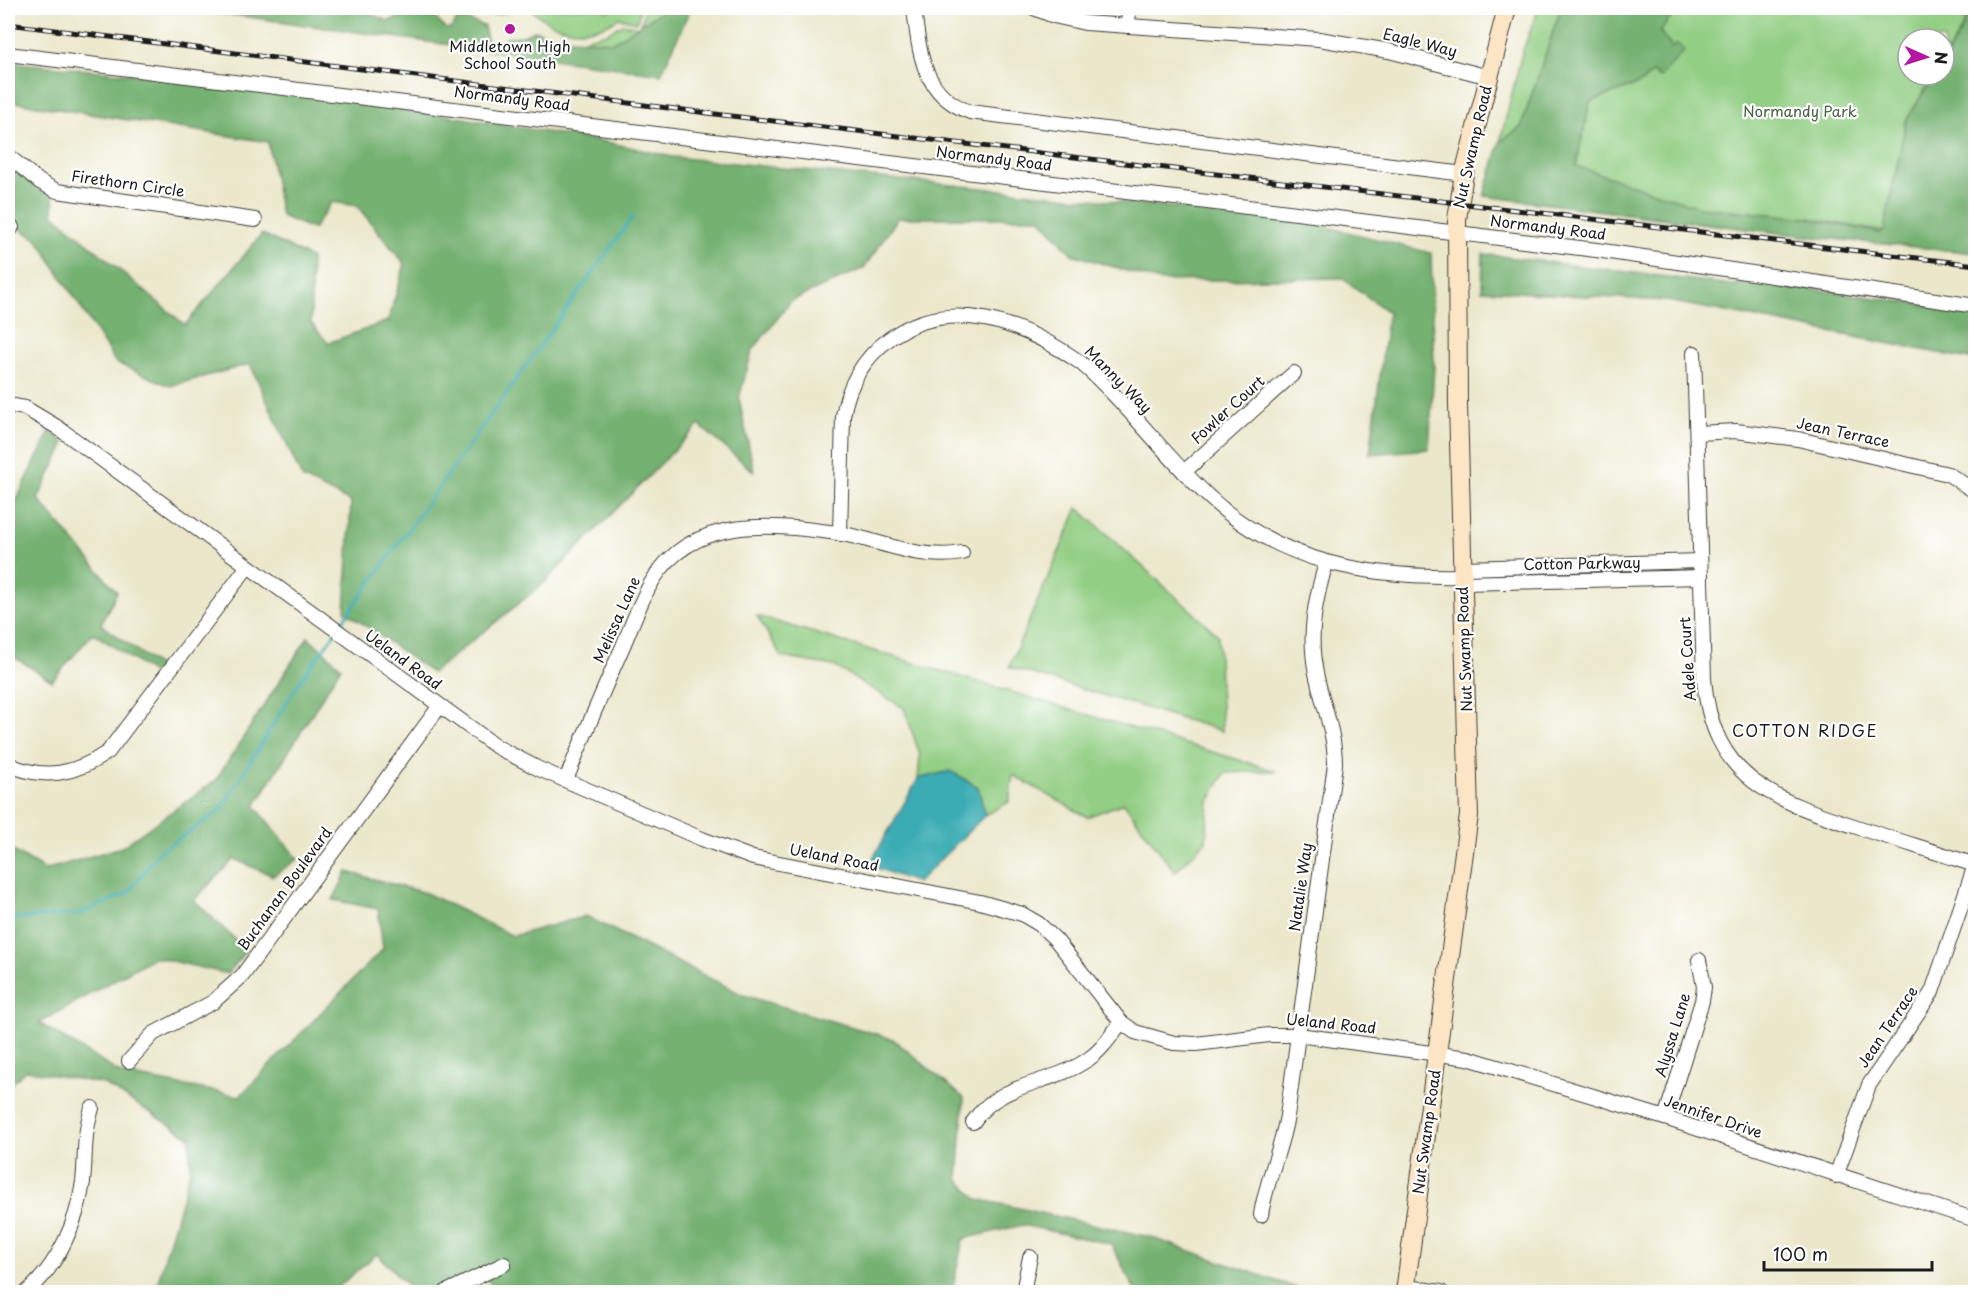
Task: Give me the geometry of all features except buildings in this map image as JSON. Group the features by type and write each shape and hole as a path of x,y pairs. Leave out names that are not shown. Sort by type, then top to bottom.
{"main road":[{"name":"Nut Swamp Road","path":"1406,1290 1469,815 1456,232 1464,174 1507,8"}],"street":[{"path":"914,8 920,56 926,74 945,99 970,112 1464,174"},
{"name":"Eagle Way","path":"1034,8 1070,20 1319,39 1389,51 1489,77"},
{"path":"1128,26 1129,8"},
{"name":"Normandy Road","path":"8,54 1456,232 1711,265 1976,306"},
{"name":"Firethorn Circle","path":"8,156 40,182 57,191 255,220"},
{"name":"Manny Way","path":"840,534 843,416 850,388 865,363 882,344 907,327 933,318 960,316 985,319 1024,330 1058,347 1094,374 1208,496 1248,526 1273,541 1326,563 1384,575 1463,576"},
{"name":"Adele Court","path":"1694,354 1707,705 1718,737 1743,773 1763,790 1793,806 1975,863"},
{"name":"Fowler Court","path":"1184,472 1294,373"},
{"name":"Ueland Road","path":"8,405 25,408 57,427 497,747 566,780 702,839 753,858 980,902 1022,914 1039,924 1056,940 1121,1022 1149,1037 1185,1044 1269,1035 1298,1035 1437,1053"},
{"name":"Jean Terrace","path":"1697,433 1744,431 1798,439 1948,474 1976,492"},
{"name":"Melissa Lane","path":"566,780 647,590 659,571 675,555 702,537 732,528 776,527 840,534 924,555 940,557 962,554"},
{"name":"Cotton Parkway","path":"1463,576 1585,565 1700,561"},
{"name":"Natalie Way","path":"1261,1215 1267,1184 1283,1138 1335,764 1333,738 1317,675 1312,642 1314,608 1326,563"},
{"path":"1585,565 1587,580"},
{"path":"8,764 28,772 56,774 84,767 108,752 248,566"},
{"name":"Cotton Parkway","path":"1463,576 1587,580 1701,577"},
{"name":"Buchanan Boulevard","path":"129,1061 153,1034 213,1002 242,976 439,707"},
{"name":"Jean Terrace","path":"1836,1176 1869,1085 1932,992 1975,863"},
{"name":"Alyssa Lane","path":"1665,1118 1702,1001 1704,987 1699,960"},
{"path":"973,1122 987,1104 1001,1094 1064,1072 1086,1061 1101,1048 1121,1022"},
{"name":"Jennifer Drive","path":"1437,1053 1468,1058 1665,1118 1836,1176 1976,1220"},
{"path":"27,1293 46,1272 72,1227 81,1189 84,1139 92,1108"},
{"path":"1023,1293 1030,1257"},
{"path":"446,1293 504,1264"},
{"path":"1406,1290 1441,1293"}],"green space":[{"name":"Middletown High School South","path":"182,8 356,8 388,21 409,14 435,18 446,29 452,28 459,17 484,26 488,44 493,46 508,37 524,36 535,30 557,38 613,42 658,14 663,8 691,8 661,74"},
{"path":"462,8 513,8 501,14 488,15"},
{"path":"530,8 604,8 606,11 612,8 640,8 637,22 619,18 596,28 573,30 550,23"},
{"path":"645,8 667,8 613,46 580,40 607,33 623,24 638,27 641,25"},
{"path":"1539,8 1561,8 1521,127 1500,142 1522,53"},
{"path":"1561,8 1677,8 1660,32 1672,48 1677,44 1685,50 1659,78 1653,72 1641,83 1590,102 1576,166 1699,207 1808,218 1881,233 1884,231 1906,121 1927,87 1956,87 1956,40 1963,26 1967,8 1975,8 1975,253 1812,237 1484,196 1500,142 1521,127"},
{"name":"Normandy Park","path":"1677,8 1967,8 1967,20 1956,38 1956,27 1896,27 1896,87 1927,87 1906,121 1884,232 1808,218 1699,207 1575,166 1590,102 1641,83 1653,72 1659,77 1673,49 1660,32"},
{"path":"8,62 297,90 606,142 673,157 1300,220 1431,253 1434,367 1429,449 1370,454 1388,312 1342,278 1159,281 1072,254 1040,218 898,218 864,268 791,301 752,351 739,398 754,472 699,425 542,585 432,673 345,611 351,502 302,478 250,364 170,386 116,363 38,240 8,221 8,166 53,193 53,214 185,325 262,234 311,258 311,323 328,343 388,321 405,264 357,206 332,202 313,229 281,216 268,142 8,101"},
{"path":"1483,254 1732,285 1756,281 1975,312 1975,360 1668,301 1482,290"},
{"path":"50,431 65,443 38,499 117,592 101,624 162,669 157,676 93,633 52,681 8,653 8,518"},
{"path":"1078,508 1218,635 1222,731 1009,667"},
{"path":"757,616 1276,771 1225,773 1209,801 1206,841 1175,872 1124,803 1087,817 1013,775 1009,802 985,815 978,787 950,771 918,779 920,755 904,708 834,666 782,657"},
{"path":"308,637 341,667 255,806 298,859 273,876 234,859 194,900 246,950 228,974 154,957 39,1023 121,1074 240,1096 383,949 378,909 333,900 347,872 426,893 513,936 586,916 743,995 893,1039 964,1098 958,1179 977,1199 1150,1237 1308,1292 1222,1292 1222,1290 1214,1292 1136,1292 1111,1244 1022,1225 963,1239 952,1292 501,1292 484,1278 455,1292 414,1292 377,1254 332,1292 155,1292 190,1171 190,1137 104,1084 26,1070 8,1087 8,852 13,851 45,870 122,847 216,780"}],"water":[{"path":"950,771 978,787 985,815 917,883 869,865 918,779"}],"waterway":[{"path":"338,628 634,215"},
{"path":"8,919 79,914 128,893 158,853 220,811 298,684 335,633"}],"railway":[{"path":"8,24 723,115 1976,265"}],"place":[{"name":"Middletown High School South","path":"510,29"}],"district":[{"name":"COTTON RIDGE","path":"1805,731"}]}
